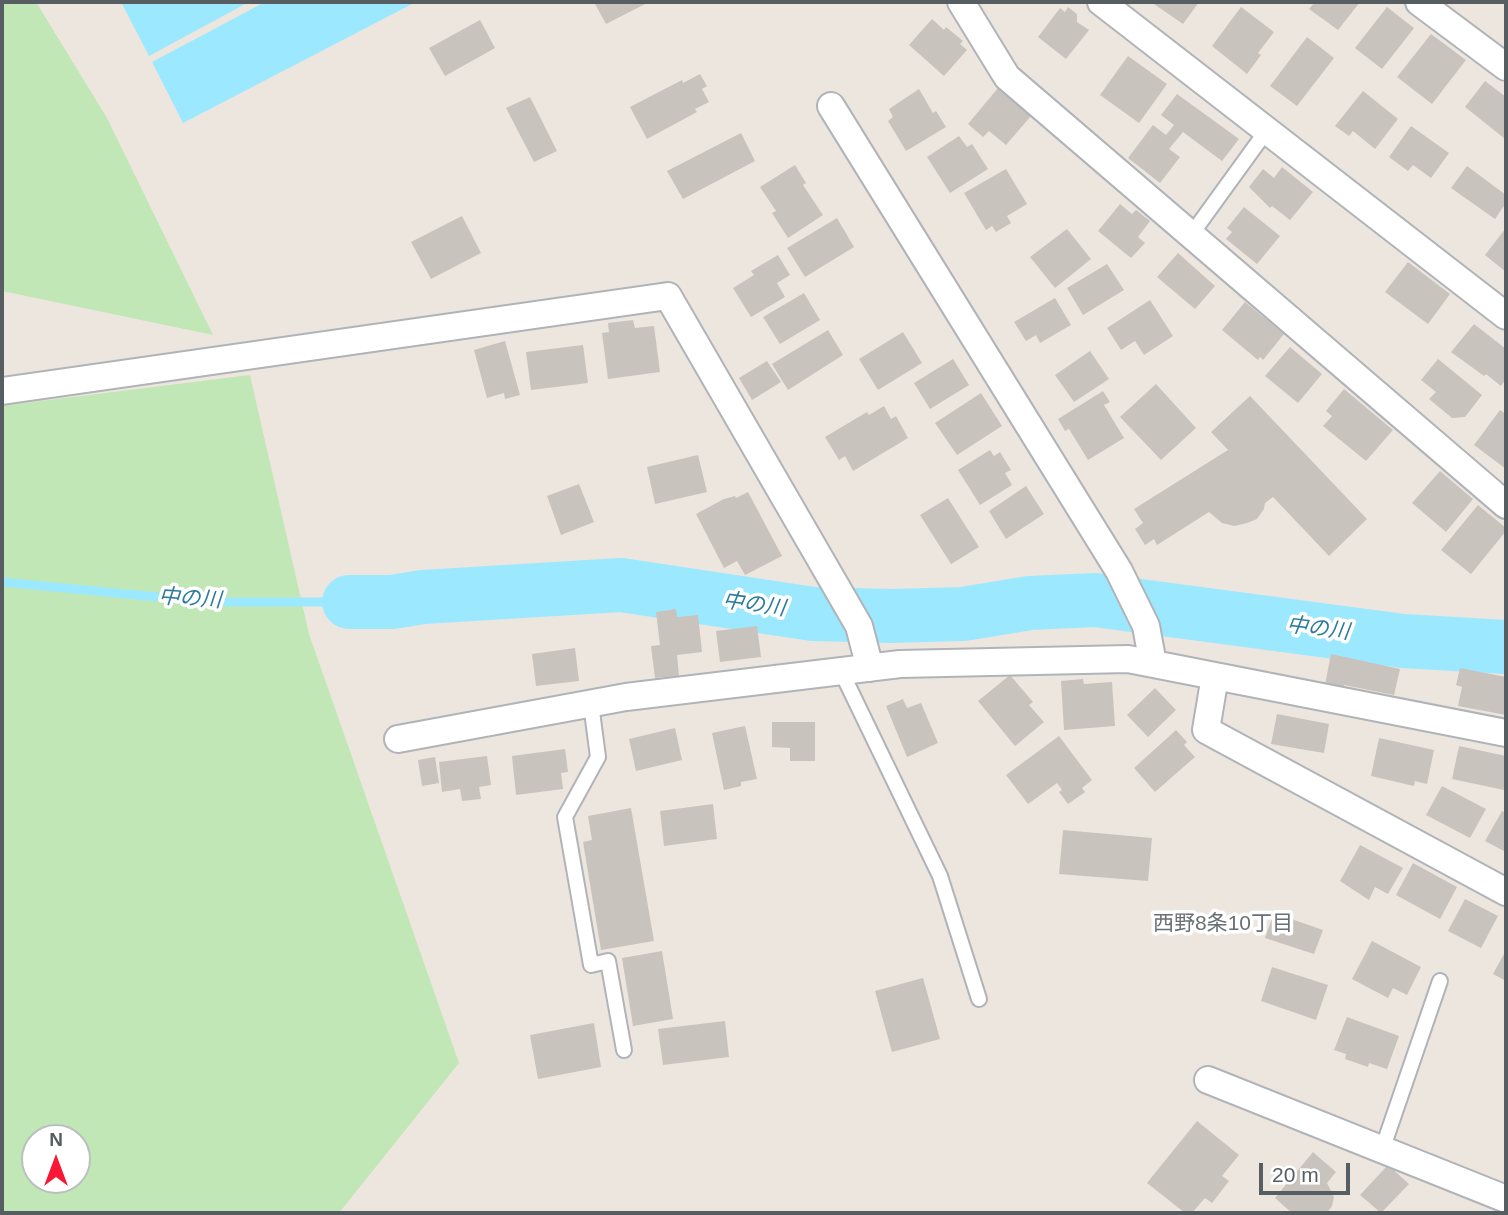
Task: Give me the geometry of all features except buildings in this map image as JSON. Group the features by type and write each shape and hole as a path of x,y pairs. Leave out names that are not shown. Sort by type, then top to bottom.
{"street":[{"path":"961,2 1007,77 1506,505"},
{"path":"1101,2 1506,316"},
{"path":"1419,2 1506,67"},
{"path":"831,106 1119,571 1146,626 1153,664"},
{"path":"2,391 668,296 859,626 870,668"},
{"path":"398,739 626,697 900,664 1115,660 1153,664 1506,733"},
{"path":"1215,676 1206,730 1506,892"},
{"path":"1208,1080 1506,1199"}],"lane":[{"path":"1191,234 1267,130"},
{"path":"841,671 940,876 979,999"},
{"path":"591,704 598,757 565,817 591,965 608,961 624,1050"},
{"path":"1382,1150 1440,981"}],"green space":[{"path":"2,2 36,2 107,118 213,335 2,291"},
{"path":"250,375 309,634 459,1063 339,1213 2,1213 2,376 8,405"}],"water":[{"path":"121,2 249,2 149,56"},
{"path":"265,2 416,2 183,123 152,62"}],"waterway":[{"name":"中の川","path":"2,582 209,602 349,602"},
{"name":"中の川","path":"349,602 392,602 423,597 621,585 813,614 963,614 1030,603 1095,600 1403,641 1506,647"}],"district":[{"name":"西野8条10丁目","path":"1223,924"}]}
